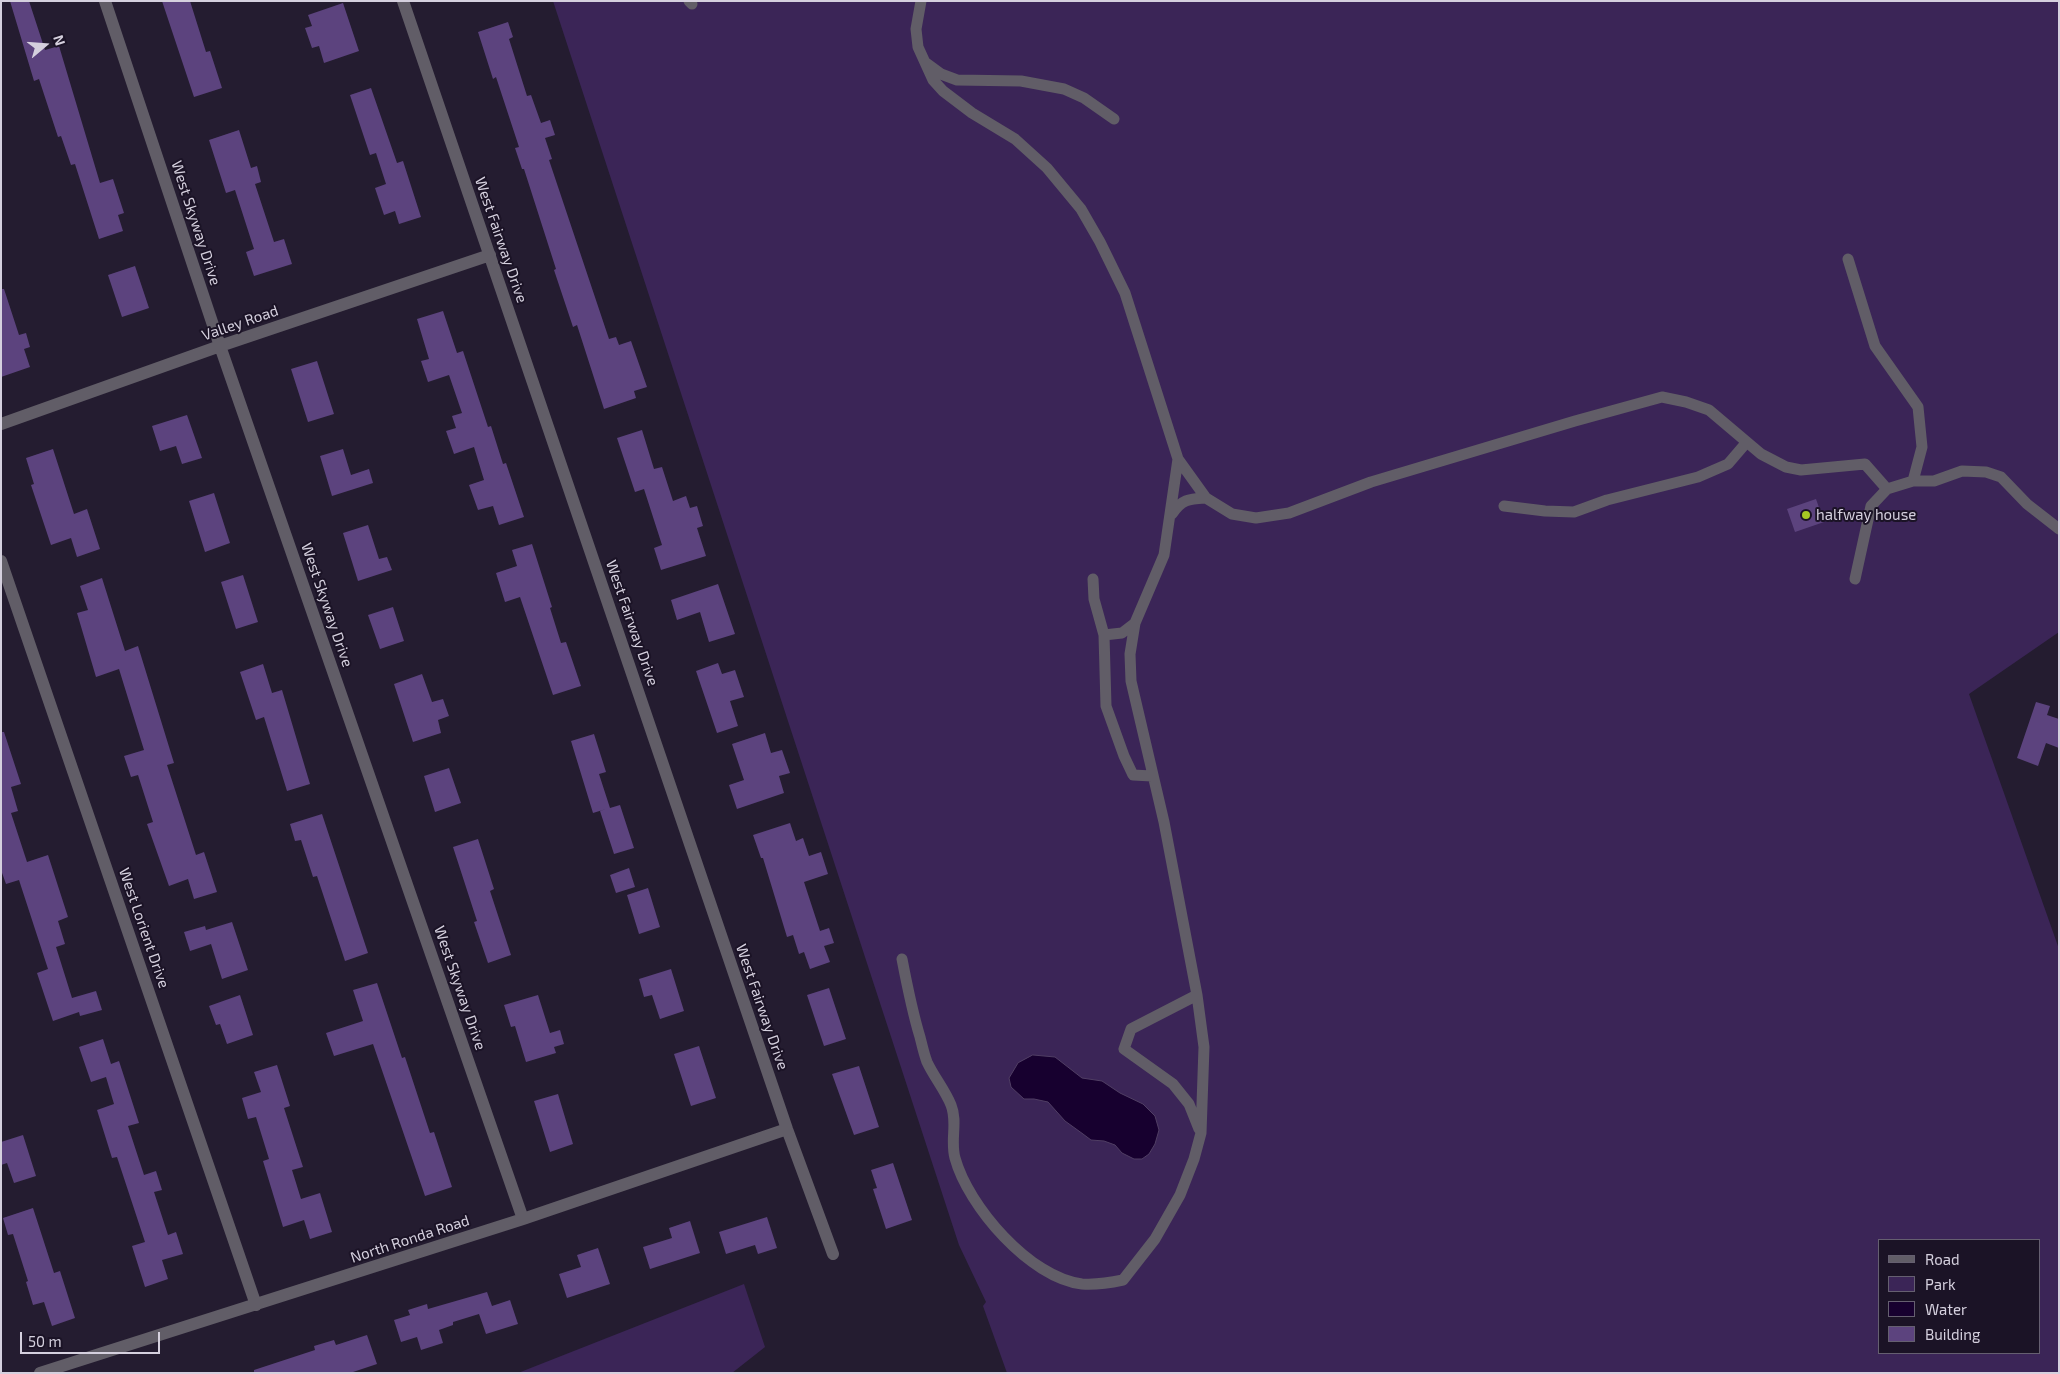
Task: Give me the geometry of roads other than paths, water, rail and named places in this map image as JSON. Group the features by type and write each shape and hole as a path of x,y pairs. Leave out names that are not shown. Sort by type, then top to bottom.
{"street":[{"name":"West Skyway Drive","path":"106,1 220,346 523,1219"},
{"name":"West Fairway Drive","path":"403,1 787,1129 834,1254"},
{"name":"Valley Road","path":"1,424 220,346 490,255"},
{"name":"West Lorient Drive","path":"1,561 256,1306"},
{"name":"North Ronda Road","path":"40,1373 256,1306 523,1219 787,1129"}],"lane":[{"path":"921,1 916,29 918,47 933,80 943,91 972,113 1015,139 1047,168 1081,209 1100,242 1124,292 1178,459 1206,498 1232,514 1256,518 1289,513 1371,482 1575,421 1662,398 1686,402 1709,410 1746,443 1761,454 1786,467 1801,470 1865,464 1887,490"},
{"path":"925,62 941,74 957,80 1021,81 1064,89 1084,98 1114,119"},
{"path":"1848,259 1875,346 1918,407 1922,447 1913,481"},
{"path":"1504,506 1574,512 1607,500 1698,477 1728,464 1746,443"},
{"path":"902,959 911,1008 926,1061 951,1104 955,1117 953,1142 955,1158 964,1180 985,1215 1014,1249 1058,1278 1080,1284 1102,1284 1123,1280 1155,1239 1180,1195 1194,1159 1201,1133 1204,1047 1197,995 1164,822 1131,681 1130,654 1135,622 1164,555 1178,459"},
{"path":"1855,579 1871,506 1887,490 1913,481 1934,481 1962,471 1986,472 2001,477 2027,504 2056,529 2059,529"},
{"path":"1171,516 1178,506 1188,499 1206,498"},
{"path":"1093,579 1094,599 1104,635 1106,706 1133,775 1152,776"},
{"path":"1104,635 1122,633 1135,622"},
{"path":"1197,995 1130,1029 1124,1049 1173,1084 1189,1104 1201,1133"}],"water":[{"path":"1033,1055 1055,1057 1082,1078 1102,1081 1120,1093 1143,1104 1155,1116 1159,1130 1155,1144 1149,1154 1142,1159 1134,1159 1122,1153 1115,1145 1104,1141 1091,1140 1065,1121 1048,1102 1024,1099 1011,1087 1009,1078 1018,1063"}],"place":[{"name":"halfway house","path":"1806,515"}]}
